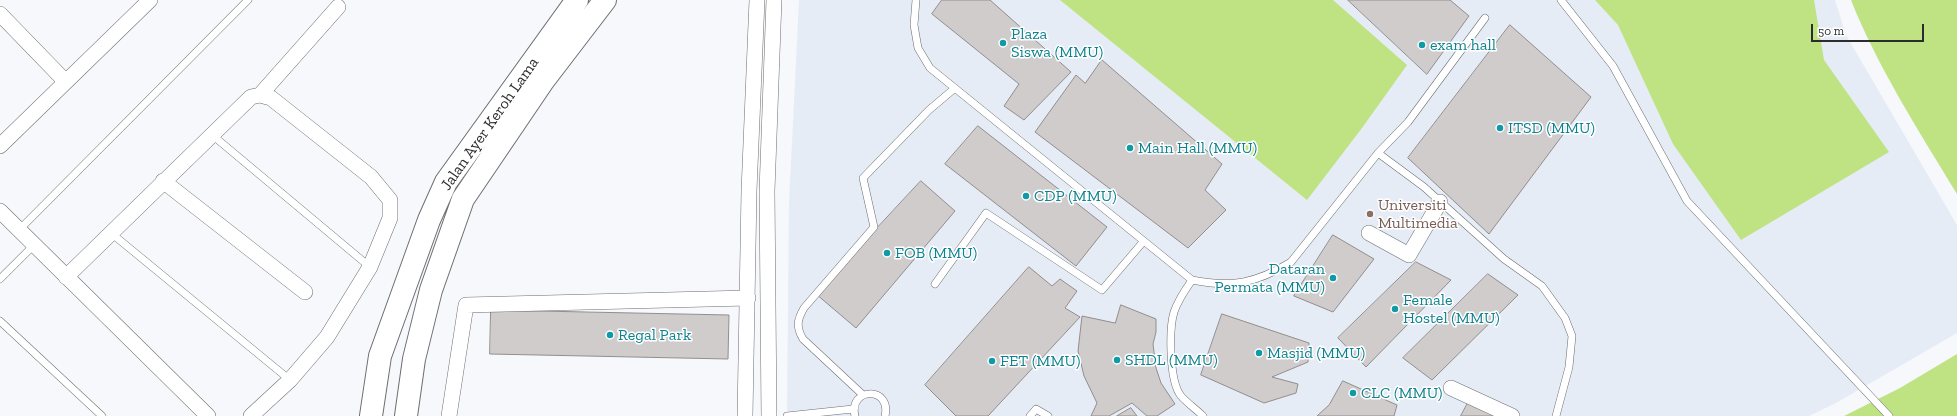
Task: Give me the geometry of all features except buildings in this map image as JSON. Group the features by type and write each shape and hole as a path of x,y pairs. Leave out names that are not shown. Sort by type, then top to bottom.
{"main road":[{"name":"Jalan Ayer Keroh Lama","path":"371,416 380,356 429,220 446,182 577,0"},
{"name":"Jalan Ayer Keroh Lama","path":"406,416 414,359 429,298 463,199 543,81 605,0"}],"street":[{"path":"0,146 65,81 150,0"},
{"path":"745,416 749,191 757,0"},
{"path":"769,416 767,191 774,0"},
{"path":"260,95 338,7"},
{"path":"0,14 65,81"},
{"path":"66,277 211,134 251,97 260,95 270,98 371,177 390,200 390,218 370,267 327,337 290,380 251,416"},
{"path":"163,181 305,292"},
{"path":"1369,233 1409,255 1440,202"},
{"path":"0,211 208,416"},
{"path":"449,416 466,305 748,298"},
{"path":"1451,388 1512,416"}],"lane":[{"path":"19,230 248,0"},
{"path":"916,0 914,25 918,48 930,68 1088,194 1143,242 1192,280 1231,284 1253,281 1273,273 1291,262 1378,153 1408,122 1485,18"},
{"path":"1561,0 1614,66 1687,201 1889,416"},
{"path":"863,395 803,339 799,331 798,319 804,308 874,227 863,178 929,110 955,88"},
{"path":"211,134 370,267"},
{"path":"1378,153 1424,187 1504,259 1542,286 1565,318 1572,336 1568,367 1556,416"},
{"path":"935,284 986,213 1102,290 1143,242"},
{"path":"111,233 290,380"},
{"path":"0,279 34,245"},
{"path":"1192,280 1181,296 1174,313 1171,347 1172,373 1180,395 1204,416"},
{"path":"0,321 102,416"},
{"path":"787,416 854,413 856,400 863,395 871,393 884,401 886,416"},
{"path":"1030,416 1036,409 1048,416"}],"shaded area":[{"name":"Universiti Multimedia","path":"799,0 1835,0 1846,35 1957,225 1957,333 1836,403 1809,416 787,416 789,204"}],"green space":[{"path":"1060,0 1333,0 1407,65 1362,128 1307,200"},
{"path":"1595,0 1814,0 1824,60 1889,152 1741,240 1673,144 1618,25"},
{"path":"1851,0 1957,0 1957,194 1886,74 1873,50"},
{"path":"1957,354 1957,416 1844,416 1900,388"}],"place":[{"name":"Plaza Siswa (MMU)","path":"1003,43"},
{"name":"exam hall","path":"1422,45"},
{"name":"ITSD (MMU)","path":"1500,128"},
{"name":"Main Hall (MMU)","path":"1130,148"},
{"name":"CDP (MMU)","path":"1026,196"},
{"name":"Universiti Multimedia","path":"1370,214"},
{"name":"FOB (MMU)","path":"887,253"},
{"name":"Dataran Permata (MMU)","path":"1333,278"},
{"name":"Female Hostel (MMU)","path":"1395,309"},
{"name":"Regal Park","path":"610,335"},
{"name":"Masjid (MMU)","path":"1259,353"},
{"name":"SHDL (MMU)","path":"1117,360"},
{"name":"FET (MMU)","path":"992,361"},
{"name":"CLC (MMU)","path":"1353,393"}]}
